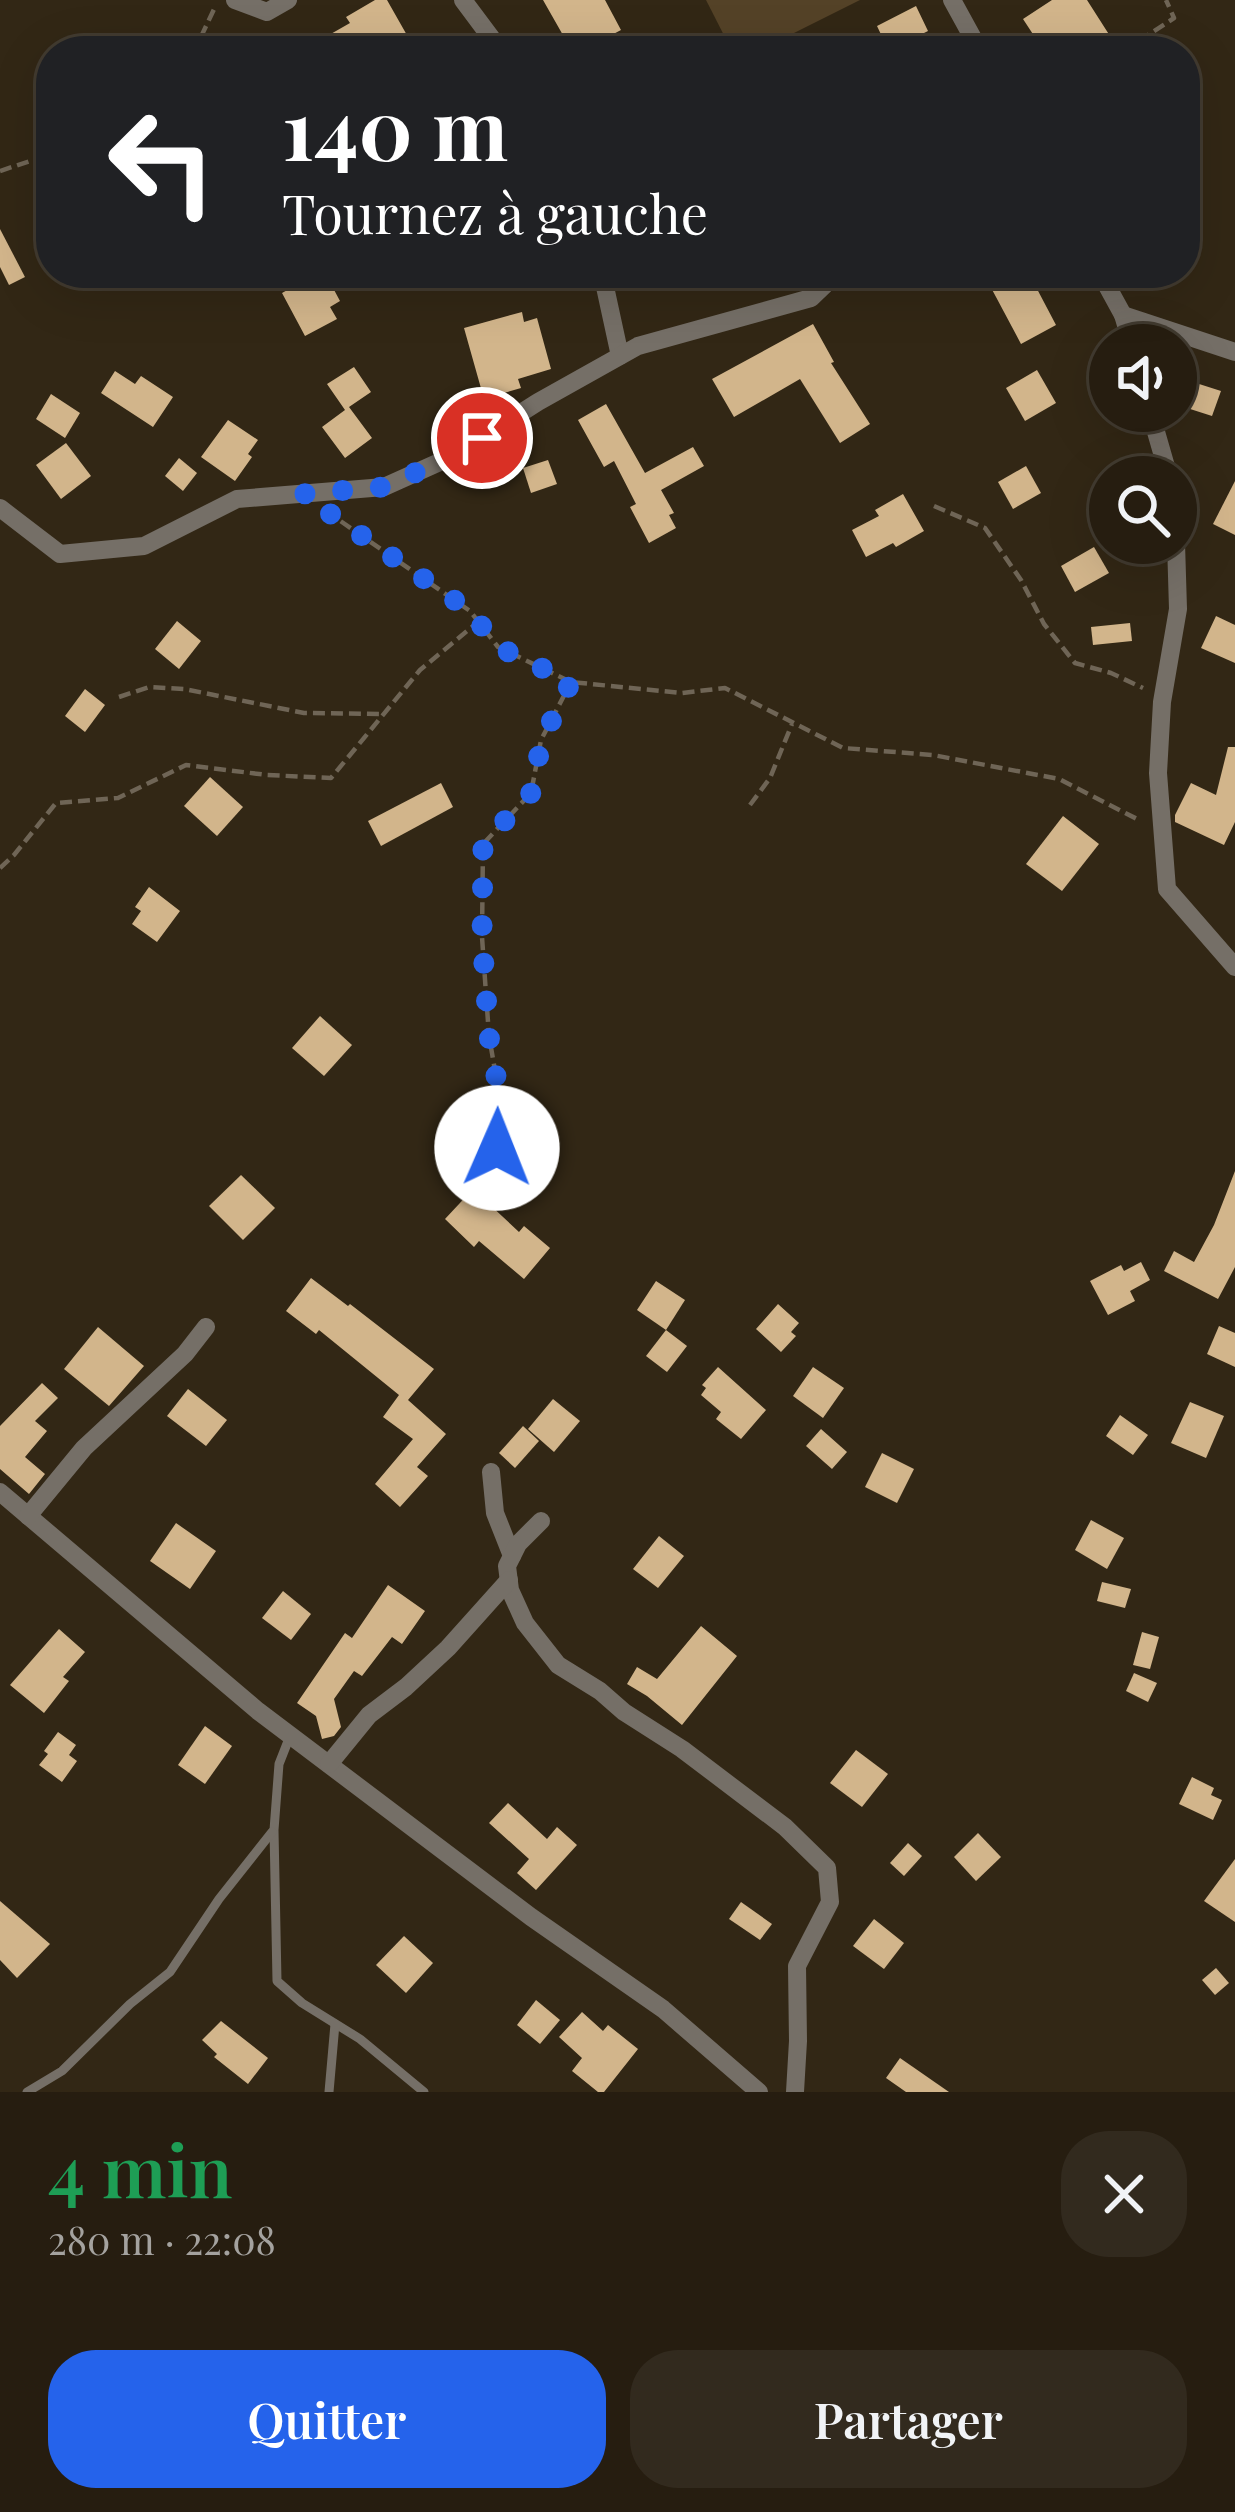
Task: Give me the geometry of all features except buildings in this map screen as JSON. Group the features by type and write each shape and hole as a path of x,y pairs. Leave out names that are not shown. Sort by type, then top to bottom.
{"street":[{"path":"235,0 267,12 288,0"},
{"path":"463,0 489,36"},
{"path":"952,0 972,36"},
{"path":"605,288 620,356"},
{"path":"0,508 61,554 144,546 237,499 383,487 453,456 638,346 811,298 821,288"},
{"path":"1108,288 1126,324"},
{"path":"1123,315 1235,352"},
{"path":"1177,564 1178,609 1162,702 1158,773 1168,889 1235,967"},
{"path":"28,1516 84,1448 185,1354 206,1327"},
{"path":"491,1472 495,1513 512,1556"},
{"path":"0,1492 290,1735 531,1917 663,2009 758,2092"},
{"path":"541,1521 518,1544 507,1566 508,1580 525,1623 558,1665 682,1749 785,1827 827,1868 830,1902 797,1966 795,2092"},
{"path":"329,1764 369,1714 448,1648 508,1580"}],"lane":[{"path":"290,1735 279,1764 274,1830 277,1981 302,2003 360,2039 424,2092"},
{"path":"27,2092 62,2071 170,1972 219,1899 274,1830"},
{"path":"328,2092 335,2024"}],"path":[{"path":"201,36 218,0"},
{"path":"1147,36 1174,18 1166,0"},
{"path":"0,171 36,159"},
{"path":"302,494 470,611 498,647 571,682 682,693 725,688 843,748 933,755 1059,778 1162,832"},
{"path":"934,506 985,528 1044,624 1075,663 1138,684 1162,702"},
{"path":"0,868 56,802 118,798 186,765 331,778 420,670 478,622"},
{"path":"481,1179 497,1148 500,1099 489,1036 482,937 483,844 531,793 542,740 571,682"},
{"path":"119,698 149,687 184,689 304,713 383,714"},
{"path":"750,805 770,778 792,724"}],"shaded area":[{"path":"706,0 860,0 788,36 724,36"}],"route":[{"path":"482,438 383,487 302,494 470,611 498,647 571,682 542,740 531,793 483,844 482,937 489,1036 500,1099 497,1148"}]}
